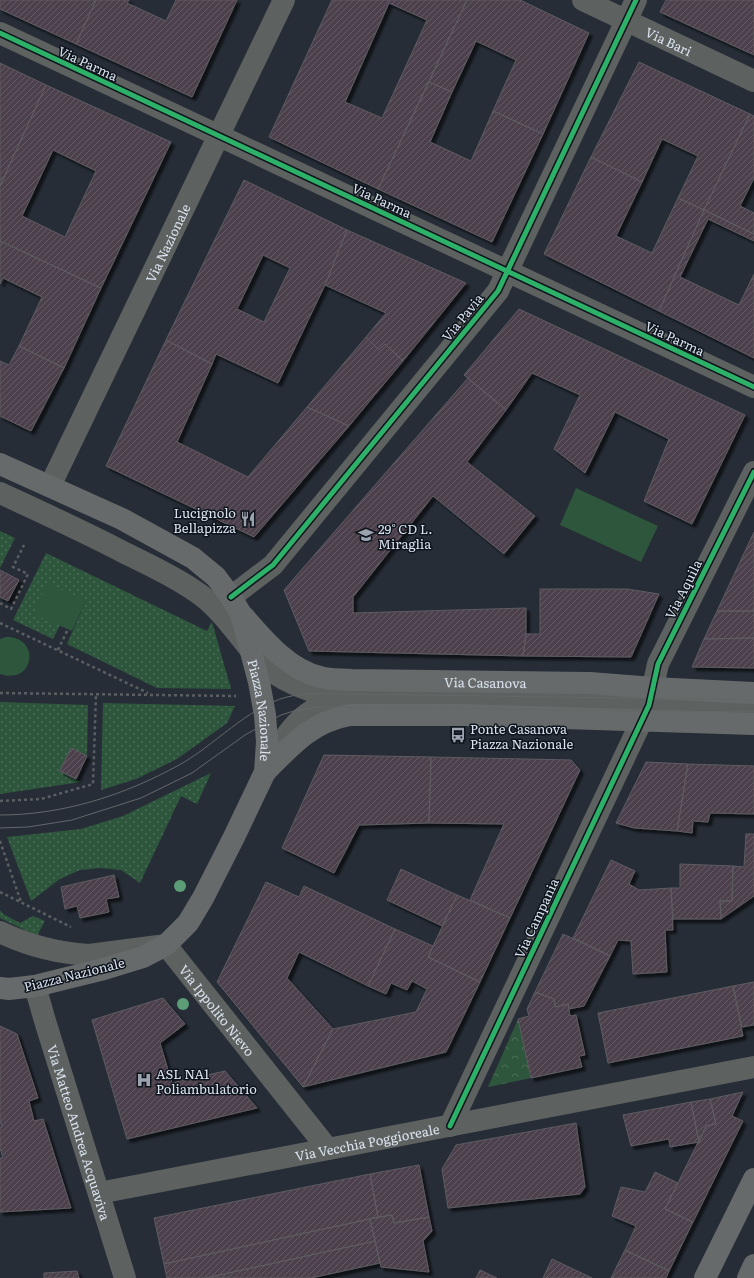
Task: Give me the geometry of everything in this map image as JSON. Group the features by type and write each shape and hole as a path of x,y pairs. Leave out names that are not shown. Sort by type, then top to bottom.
{"main road":[{"name":"Piazza Nazionale","path":"0,464 122,519 193,558 216,577 236,605 250,649 259,682 265,715 267,742 265,772 203,898 188,923 166,945 143,957 35,986 9,989 0,988"},
{"name":"Via Casanova","path":"236,605 264,640 285,659 305,672 320,677 351,680 590,683 648,704 754,724"},
{"name":"Via Casanova","path":"265,772 297,740 316,726 337,717 350,715 464,715 648,704 754,693"},
{"path":"704,1278 754,1179"},
{"path":"748,1278 754,1265"}],"street":[{"name":"Via Nazionale","path":"50,486 284,0"},
{"name":"Via Bari","path":"583,0 754,81"},
{"name":"Via Pavia","path":"236,605 273,565 498,291 636,0"},
{"name":"Via Parma","path":"0,34 754,387"},
{"name":"Via Aquila","path":"648,704 658,664 754,472"},
{"path":"0,493 168,574 190,588 214,607 264,665 282,678 302,688 339,700 754,706"},
{"path":"265,772 281,743 298,723 312,711 339,700"},
{"name":"Via Campania","path":"450,1126 648,704"},
{"path":"0,932 34,946 57,952 76,954 89,955 166,945"},
{"name":"Via Ippolito Nievo","path":"166,945 328,1149"},
{"name":"Via Matteo Andrea Acquaviva","path":"35,986 126,1278"},
{"name":"Via Vecchia Poggioreale","path":"99,1193 754,1067"}],"path":[{"path":"0,603 11,608 28,574 13,566 24,545"},
{"path":"0,623 150,694"},
{"path":"58,650 68,629"},
{"path":"0,693 242,696"},
{"path":"0,801 41,799 93,784 96,694"},
{"path":"0,841 21,902"},
{"path":"0,892 77,930"}],"green space":[{"path":"576,488 658,526 641,562 560,525"},
{"path":"0,531 15,538 0,568"},
{"path":"46,553 207,631 212,622 231,689 157,688 67,644 86,601 33,613 60,625 53,639 13,620"},
{"path":"47,583 86,601 72,631 33,614"},
{"path":"6,637 17,639 25,644 29,651 27,667 21,673 12,676 0,674 0,639"},
{"path":"0,702 88,705 87,756 71,748 60,771 81,782 0,794"},
{"path":"103,703 235,706 227,723 177,759 136,779 101,790"},
{"path":"211,773 197,804 181,796 140,883 121,870 100,868 80,870 60,879 31,901 7,837 81,829 123,816"},
{"path":"0,910 3,914 20,923 33,916 45,921 37,936 0,918"},
{"path":"518,1019 531,1078 488,1087"}],"building":[{"path":"0,0 96,0 76,44 0,9"},
{"path":"96,0 129,0 127,3 166,21 176,0 237,0 192,97 76,44"},
{"path":"332,0 467,0 378,189 269,137","holes":["389,3 427,20 382,118 345,102"]},
{"path":"467,0 520,0 589,33 543,134 493,111 516,60 476,41 452,92 429,82"},
{"path":"666,0 754,0 754,55 660,12"},
{"path":"639,62 750,114 704,210 678,198 698,156 662,139 642,182 591,157"},
{"path":"0,63 46,85 0,186"},
{"path":"429,82 452,92 430,142 471,161 493,111 543,134 492,242 378,189"},
{"path":"46,85 171,142 101,288 0,241 0,186","holes":["53,150 96,171 65,237 22,216"]},
{"path":"750,114 754,116 754,178 740,206 754,213 754,234 704,210"},
{"path":"591,157 642,182 616,236 652,253 678,198 704,210 659,311 544,254"},
{"path":"244,180 347,230 325,285 278,383 216,354 212,364 166,340","holes":["263,255 290,268 264,322 237,309"]},
{"path":"704,210 754,234 754,241 708,219 680,277 739,305 754,274 754,358 659,311"},
{"path":"347,230 466,283 403,361 385,344 379,350 366,337 386,313 325,285"},
{"path":"0,241 101,288 64,368 19,346 42,297 3,278 0,284"},
{"path":"519,309 745,415 692,524 644,501 669,439 615,412 585,473 554,449 580,395 532,373 506,410 464,375"},
{"path":"366,337 379,350 385,344 403,361 349,426 307,407"},
{"path":"166,340 212,364 177,442 248,477 307,407 349,426 254,537 106,466"},
{"path":"19,346 64,368 31,431 0,416 0,361 9,365"},
{"name":"29° CD L. Miraglia","path":"468,378 506,410 467,462 535,516 504,554 433,496 353,597 353,613 526,608 526,634 523,656 309,651 284,590"},
{"path":"754,532 754,611 717,611"},
{"path":"0,570 19,580 8,601 0,597"},
{"path":"540,589 627,589 659,594 631,657 523,656 526,634 540,634"},
{"path":"717,611 754,611 754,638 704,639"},
{"path":"754,638 754,668 692,667 704,639"},
{"path":"71,748 87,756 76,779 60,771"},
{"path":"324,755 431,757 429,823 359,825 334,873 282,848"},
{"path":"431,757 571,760 580,770 510,918 470,900 504,824 429,823"},
{"path":"646,762 688,764 677,831 634,828 616,823"},
{"path":"688,764 754,766 754,814 710,813 708,822 693,821 692,833 677,831"},
{"path":"746,834 754,834 754,896 721,919 720,901 732,901 733,866 744,867"},
{"path":"611,860 635,871 629,884 639,890 671,888 673,930 665,930 667,972 633,974 631,941 618,940 610,956 573,938"},
{"path":"680,864 733,866 732,901 720,901 721,919 673,919 671,888 680,888"},
{"path":"401,869 457,895 442,926 387,900"},
{"path":"114,875 119,897 106,899 109,912 80,918 77,906 65,909 61,887"},
{"path":"266,882 299,897 304,886 395,929 368,986 299,952 287,978 333,1029 303,1087 217,982"},
{"path":"457,895 510,918 480,982 428,957"},
{"path":"395,929 433,946 428,957 480,982 446,1052 303,1087 333,1029 416,1012 427,989 412,981 407,990 391,983 386,994 368,986"},
{"path":"563,934 610,956 584,1006 569,1009 568,1004 555,1007 554,999 535,992"},
{"path":"754,982 754,1025 742,1027 733,986"},
{"path":"733,986 743,1036 608,1063 598,1013"},
{"path":"535,992 554,999 555,1007 568,1004 570,1016 576,1015 585,1055 579,1056 582,1067 531,1078 518,1019 529,1016 527,1009"},
{"path":"163,998 185,1024 160,1043 172,1083 225,1071 257,1108 127,1139 92,1020"},
{"path":"0,1026 17,1034 38,1098 29,1101 34,1121 43,1119 71,1208 0,1212 0,1158 3,1158 0,1148 0,1127 2,1127 0,1121"},
{"path":"743,1092 732,1116 743,1121 693,1222 665,1209 706,1126 716,1124 710,1099"},
{"path":"710,1099 716,1124 706,1126 699,1142 691,1102"},
{"path":"691,1102 699,1142 670,1147 669,1139 631,1146 623,1115"},
{"path":"576,1123 585,1187 580,1194 448,1208 442,1169 456,1145"},
{"path":"419,1165 429,1217 394,1223 392,1215 378,1217 370,1174"},
{"path":"655,1172 678,1183 665,1209 693,1222 669,1271 625,1250 636,1226 612,1216 621,1187 645,1192"},
{"path":"370,1174 378,1217 164,1264 154,1218"},
{"path":"392,1215 394,1223 429,1217 432,1231 423,1241 429,1272 381,1267 370,1219"},
{"path":"370,1219 375,1241 206,1278 167,1278 164,1264"},
{"path":"375,1241 380,1263 311,1278 206,1278"},
{"path":"625,1250 669,1271 666,1278 611,1278"},
{"path":"552,1259 592,1278 543,1278"},
{"path":"480,1270 497,1278 476,1278"},
{"path":"77,1271 79,1278 44,1278 44,1273"}],"tram line":[{"path":"0,815 24,814 70,807 115,794 158,776 179,765 259,709 273,702 295,695 326,694 754,700"},
{"path":"0,828 28,827 72,820 141,798 192,773 245,735 281,715 297,710 320,707 754,712"}],"cycle path":[{"path":"231,597 273,565 498,291 636,0"},
{"path":"0,33 754,387"},
{"path":"450,1126 649,705 658,664 754,472"}],"place":[{"name":"Lucignolo Bellapizza","path":"248,519"},
{"name":"29° CD L. Miraglia","path":"366,535"},
{"name":"Ponte Casanova Piazza Nazionale","path":"458,735"},
{"name":"ASL NA1 Poliambulatorio","path":"144,1080"}]}
